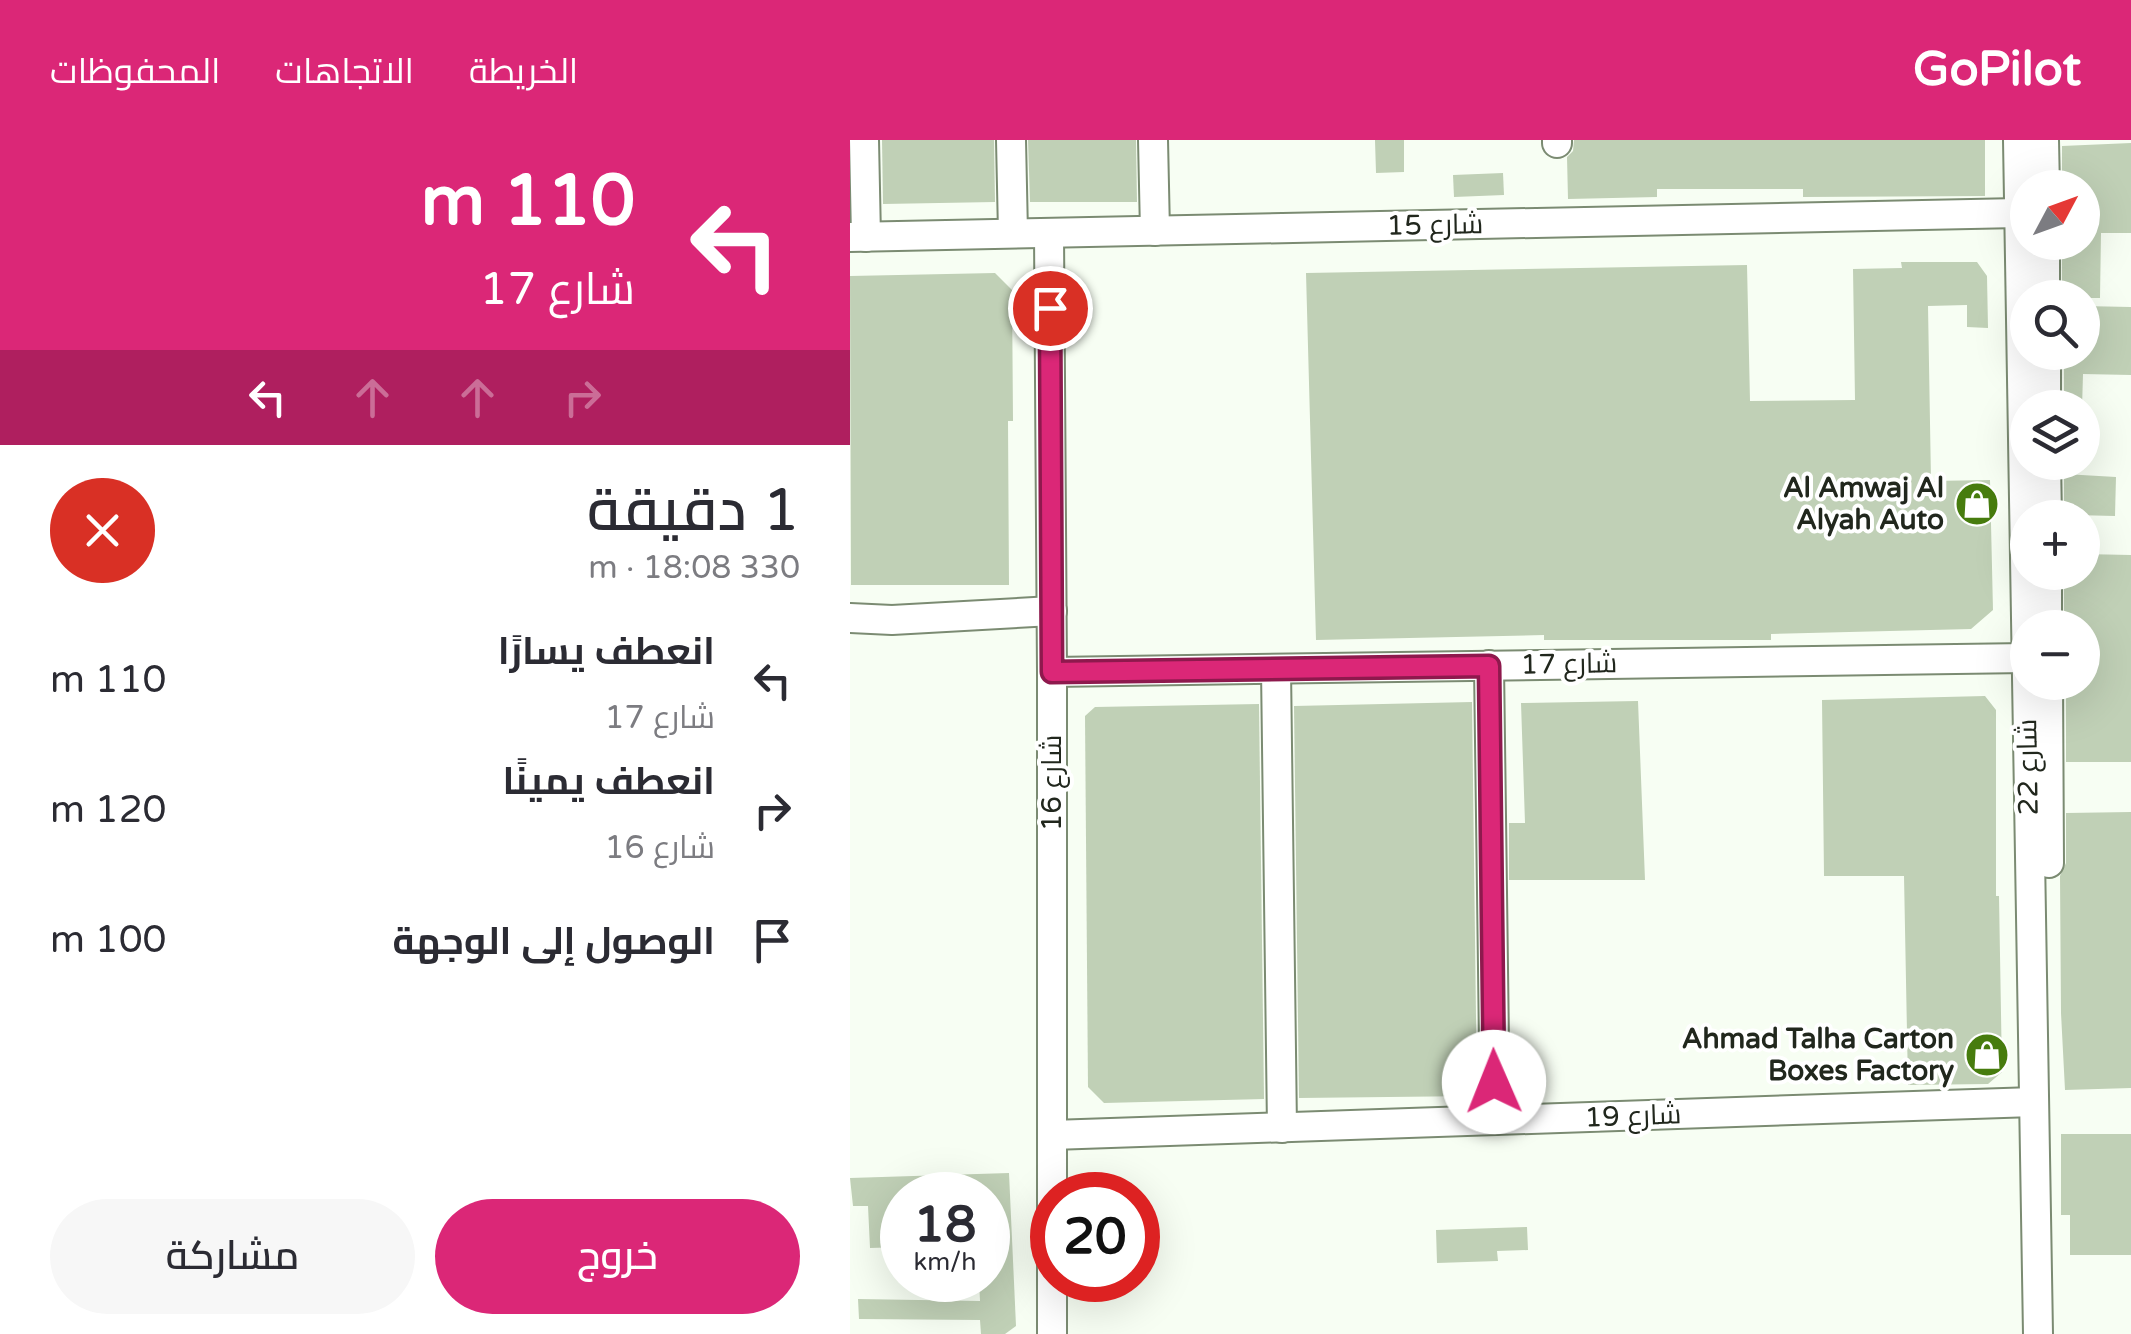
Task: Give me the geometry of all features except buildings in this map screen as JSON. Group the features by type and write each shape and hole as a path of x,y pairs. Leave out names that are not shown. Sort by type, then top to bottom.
{"street":[{"path":"858,237 864,140"},
{"path":"1011,140 1013,233"},
{"path":"1153,140 1155,231"},
{"name":"شارع 22","path":"2018,140 2018,170"},
{"path":"2044,140 2045,170"},
{"name":"شارع 15","path":"858,237 2010,214"},
{"name":"شارع 16","path":"1049,233 1052,1334"},
{"name":"شارع 22","path":"2020,260 2026,610"},
{"path":"850,618 892,620 1052,611"},
{"name":"شارع 17","path":"1052,672 2010,658"},
{"path":"1489,666 1495,1120"},
{"path":"1276,668 1282,1128"},
{"name":"شارع 22","path":"2028,700 2038,1334"},
{"name":"شارع 22","path":"2048,700 2052,1334"},
{"name":"شارع 19","path":"1052,1136 2034,1102"}],"place":[{"name":"Al Amwaj Al Alyah Auto","path":"1977,504"},
{"name":"Ahmad Talha Carton Boxes Factory","path":"1987,1055"}],"route":[{"path":"1050,308 1052,672 1489,666 1494,1082"}]}
